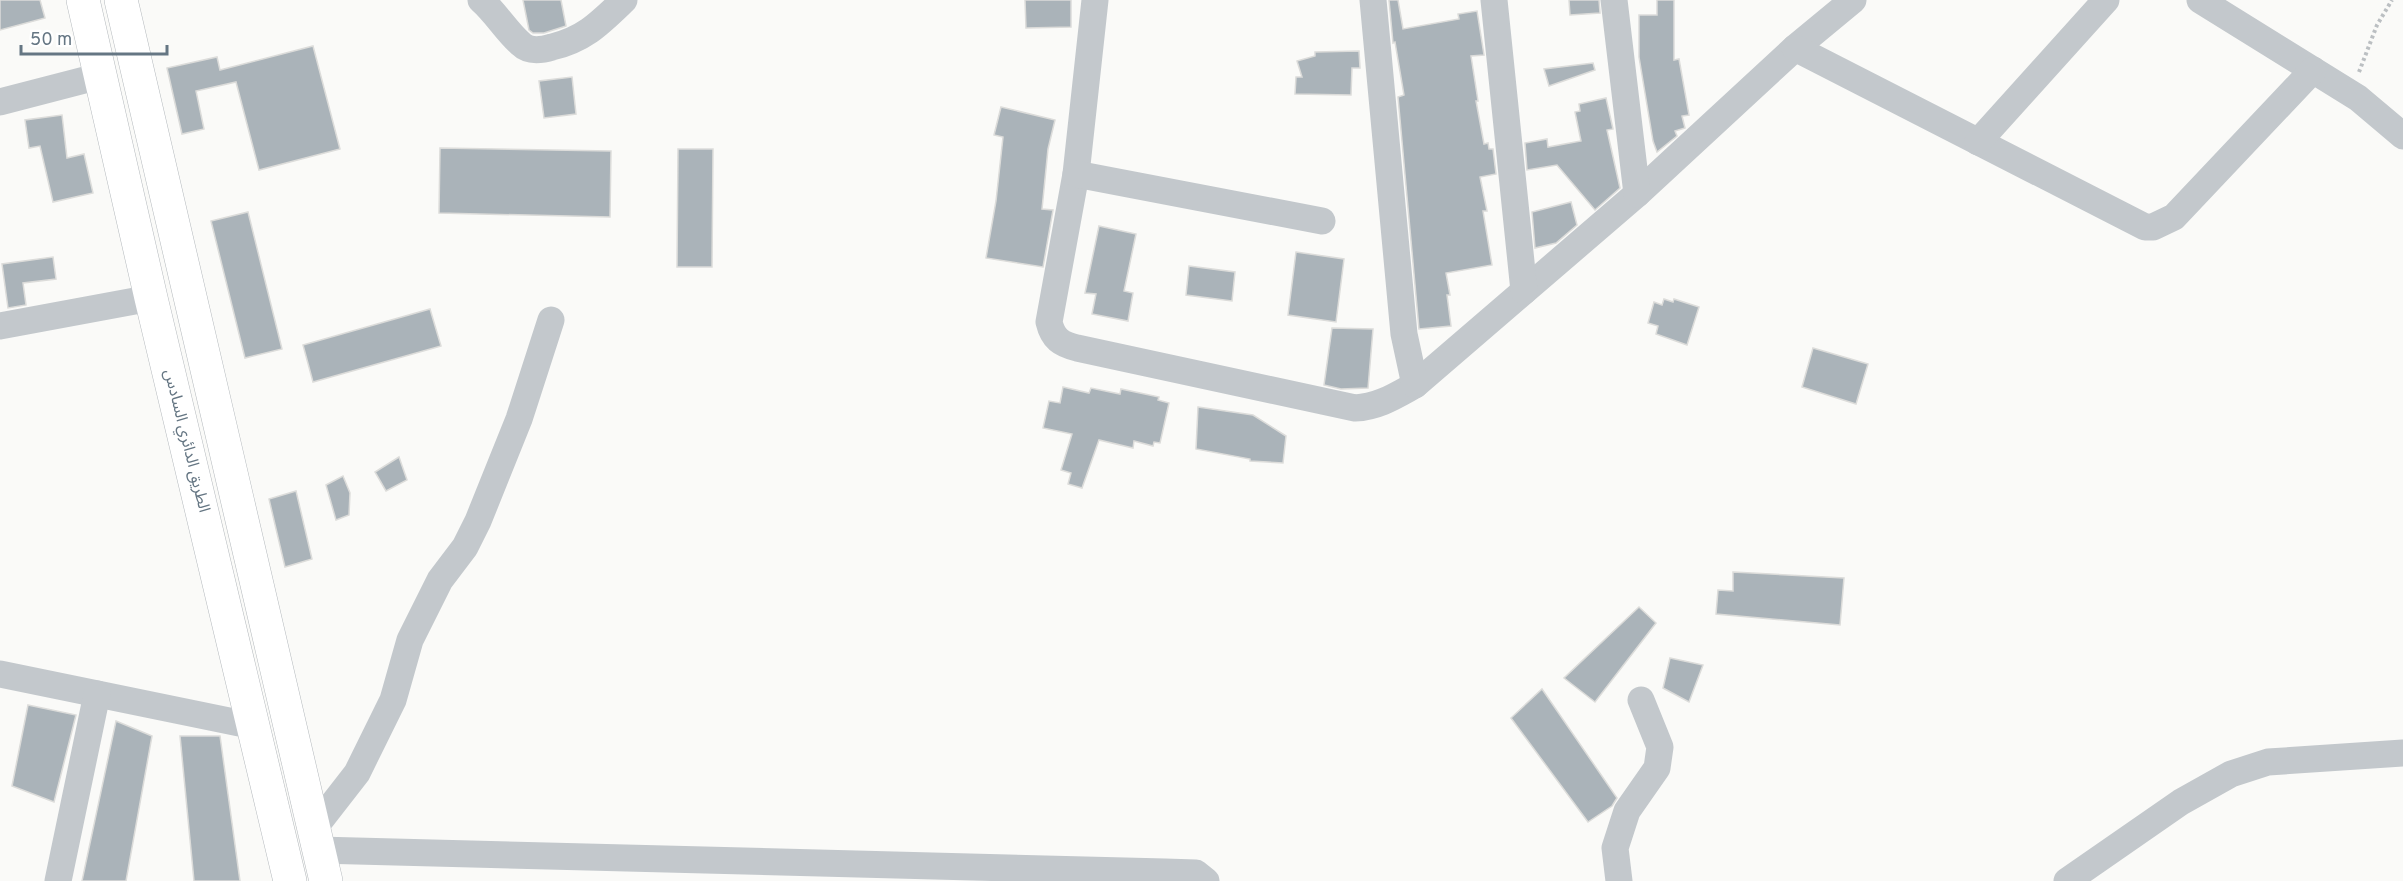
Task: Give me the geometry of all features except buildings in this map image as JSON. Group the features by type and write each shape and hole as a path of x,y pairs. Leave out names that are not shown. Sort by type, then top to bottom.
{"highway":[{"name":"الطريق الدائري السادس","path":"83,0 151,298 291,881"},
{"path":"121,0 326,881"}],"street":[{"path":"481,0 522,46 533,50 543,50 572,42 592,30 624,0"},
{"path":"1095,0 1076,174 1049,322 1052,333 1056,339 1077,348 1354,408 1368,407 1382,402 1415,385 1637,194 1795,48 1853,0"},
{"path":"1373,0 1404,334 1415,385"},
{"path":"1494,0 1524,291"},
{"path":"1614,0 1637,194"},
{"path":"1978,142 2106,0"},
{"path":"2200,0 2358,98 2403,136"},
{"path":"1795,48 2145,227 2153,227 2174,217 2313,70"},
{"path":"0,102 100,76"},
{"path":"1076,174 1322,221"},
{"path":"0,326 151,298"},
{"path":"551,320 519,419 478,521 465,547 440,580 410,640 393,700 357,773 316,838 1196,873 1206,881"},
{"path":"0,674 254,726"},
{"path":"58,881 97,694"},
{"path":"1619,881 1616,849 1618,839 1627,811 1657,768 1660,747 1641,700"},
{"path":"2067,881 2181,802 2231,774 2268,762 2403,753"}],"path":[{"path":"2358,98 2359,72 2377,25 2392,0"}]}
